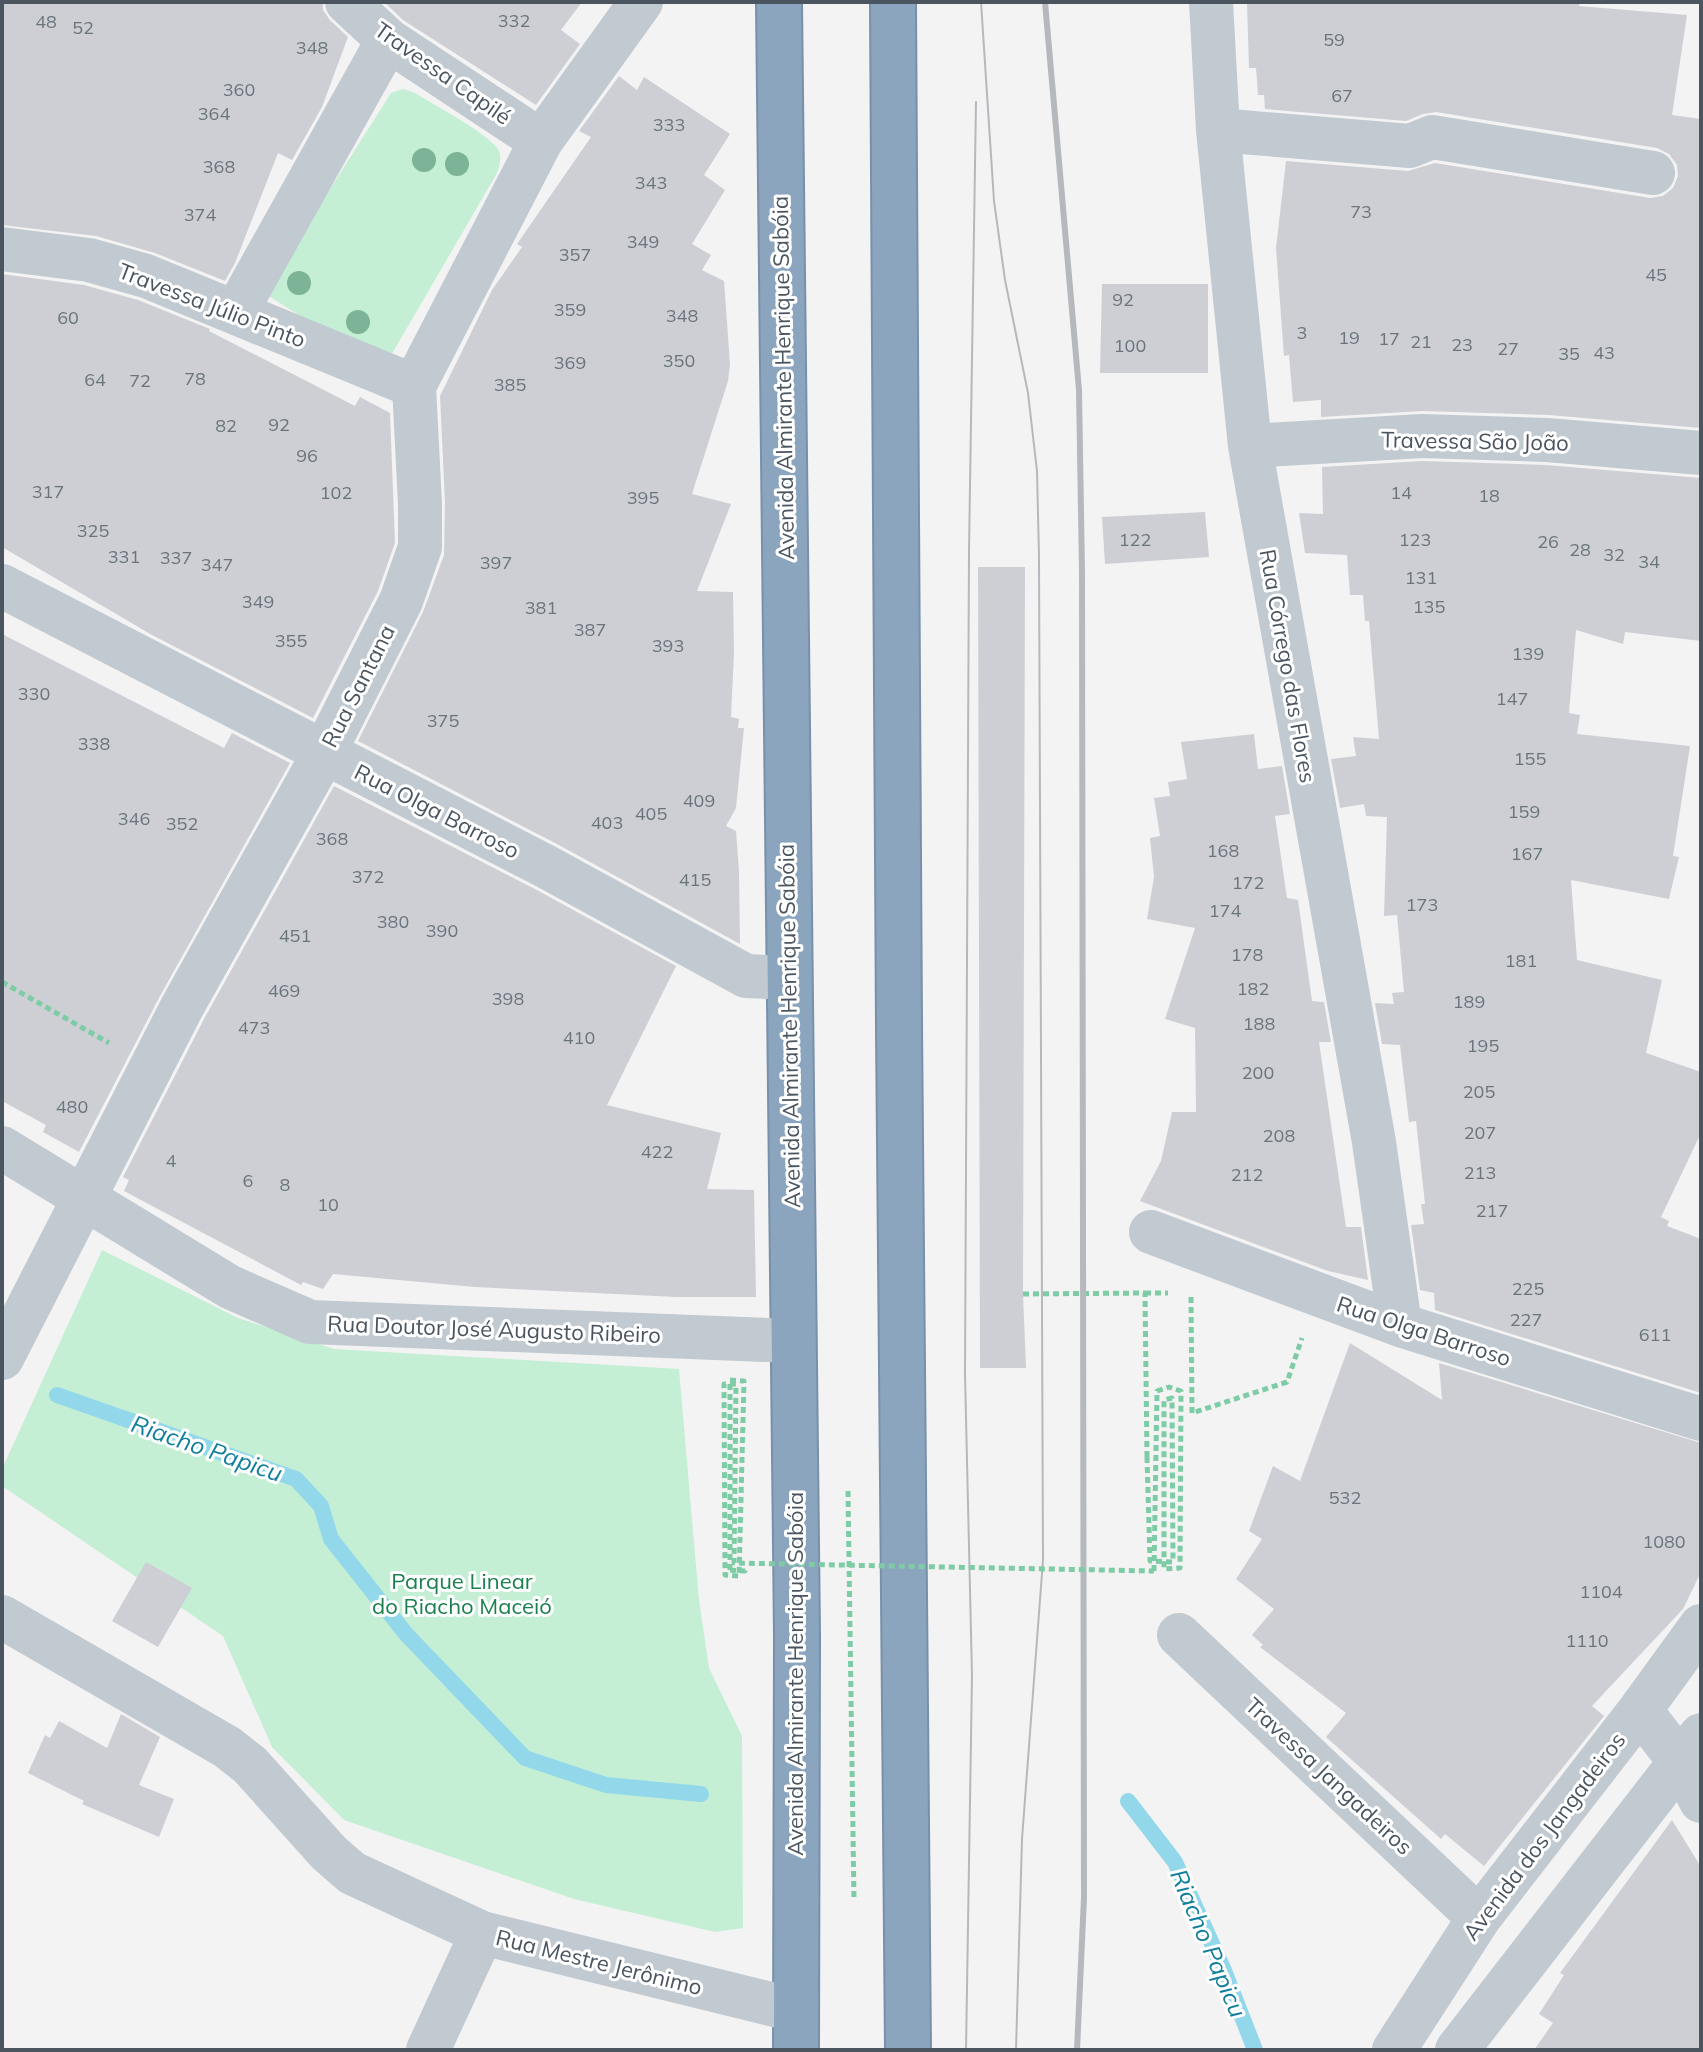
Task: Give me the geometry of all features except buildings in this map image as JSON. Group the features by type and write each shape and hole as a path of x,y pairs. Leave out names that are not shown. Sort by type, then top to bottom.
{"highway":[{"name":"Avenida Almirante Henrique Sabóia","path":"779,2 797,1636 796,2030"},
{"path":"893,2 908,2050"}],"street":[{"name":"Travessa Capilé","path":"347,2 388,40 541,141"},
{"path":"414,386 541,141 641,2"},
{"name":"Rua Córrego das Flores","path":"1211,2 1218,130 1250,446 1374,1142 1400,1325"},
{"path":"236,312 388,40"},
{"path":"1218,130 1410,146 1432,137 1653,173"},
{"name":"Travessa Júlio Pinto","path":"2,249 89,260 146,276 414,386"},
{"name":"Rua Santana","path":"2,1358 151,1067 324,753 401,601 420,547 414,386"},
{"name":"Travessa São João","path":"1250,446 1422,436 1547,440 1701,453"},
{"name":"Rua Olga Barroso","path":"2,586 545,866 746,976 789,978"},
{"name":"Rua Doutor José Augusto Ribeiro","path":"2,1148 230,1287 310,1322 793,1341"},
{"name":"Rua Olga Barroso","path":"1151,1232 1400,1325 1701,1419"},
{"path":"2,1617 227,1747 250,1765 329,1853 352,1873 482,1933"},
{"name":"Avenida dos Jangadeiros","path":"1394,2050 1479,1918 1701,1626"},
{"name":"Travessa Jangadeiros","path":"1179,1635 1479,1918"},
{"path":"1640,1710 1691,1749 1701,1801"},
{"path":"1457,2050 1691,1749"},
{"name":"Rua Mestre Jerônimo","path":"428,2050 482,1933 796,2030"}],"path":[{"path":"2,982 151,1067"},
{"path":"730,1570 730,1396 730,1380 744,1381 740,1561 739,1576 725,1575 724,1384 736,1384 734,1563 749,1563 765,1564 1154,1571 1155,1556 1157,1391 1169,1387 1181,1391 1180,1568 1164,1569 1164,1553 1164,1538 1164,1523 1164,1507 1164,1492 1164,1477 1164,1461 1164,1446 1164,1431 1164,1415 1164,1400 1172,1398 1173,1562 1162,1562 1150,1561 1145,1293"},
{"path":"1023,1294 1175,1293"},
{"path":"1190,1293 1192,1413 1287,1382 1317,1294"},
{"path":"848,1481 854,1908"}],"green space":[{"path":"403,89 415,93 485,137 499,151 500,160 496,175 383,369 264,293 391,93"},
{"name":"Parque Linear do Riacho Maceió","path":"102,1250 238,1318 334,1349 679,1369 699,1600 709,1668 742,1736 743,1928 715,1932 574,1899 344,1820 272,1747 223,1636 2,1486 2,1469"}],"waterway":[{"name":"Riacho Papicu","path":"57,1395 296,1479 321,1506 331,1539 406,1634 525,1758 606,1785 701,1794"},
{"name":"Riacho Papicu","path":"1128,1801 1175,1862 1223,1968 1255,2050"}],"tram line":[{"path":"981,2 994,201 1005,280 1028,393 1037,471 1039,556 1043,1560 1022,1839 1016,2050"},
{"path":"966,2050 972,1676 965,1374 969,551 976,102"}],"railway":[{"path":"1045,2 1079,390 1082,572 1084,1898 1077,2050"}]}
